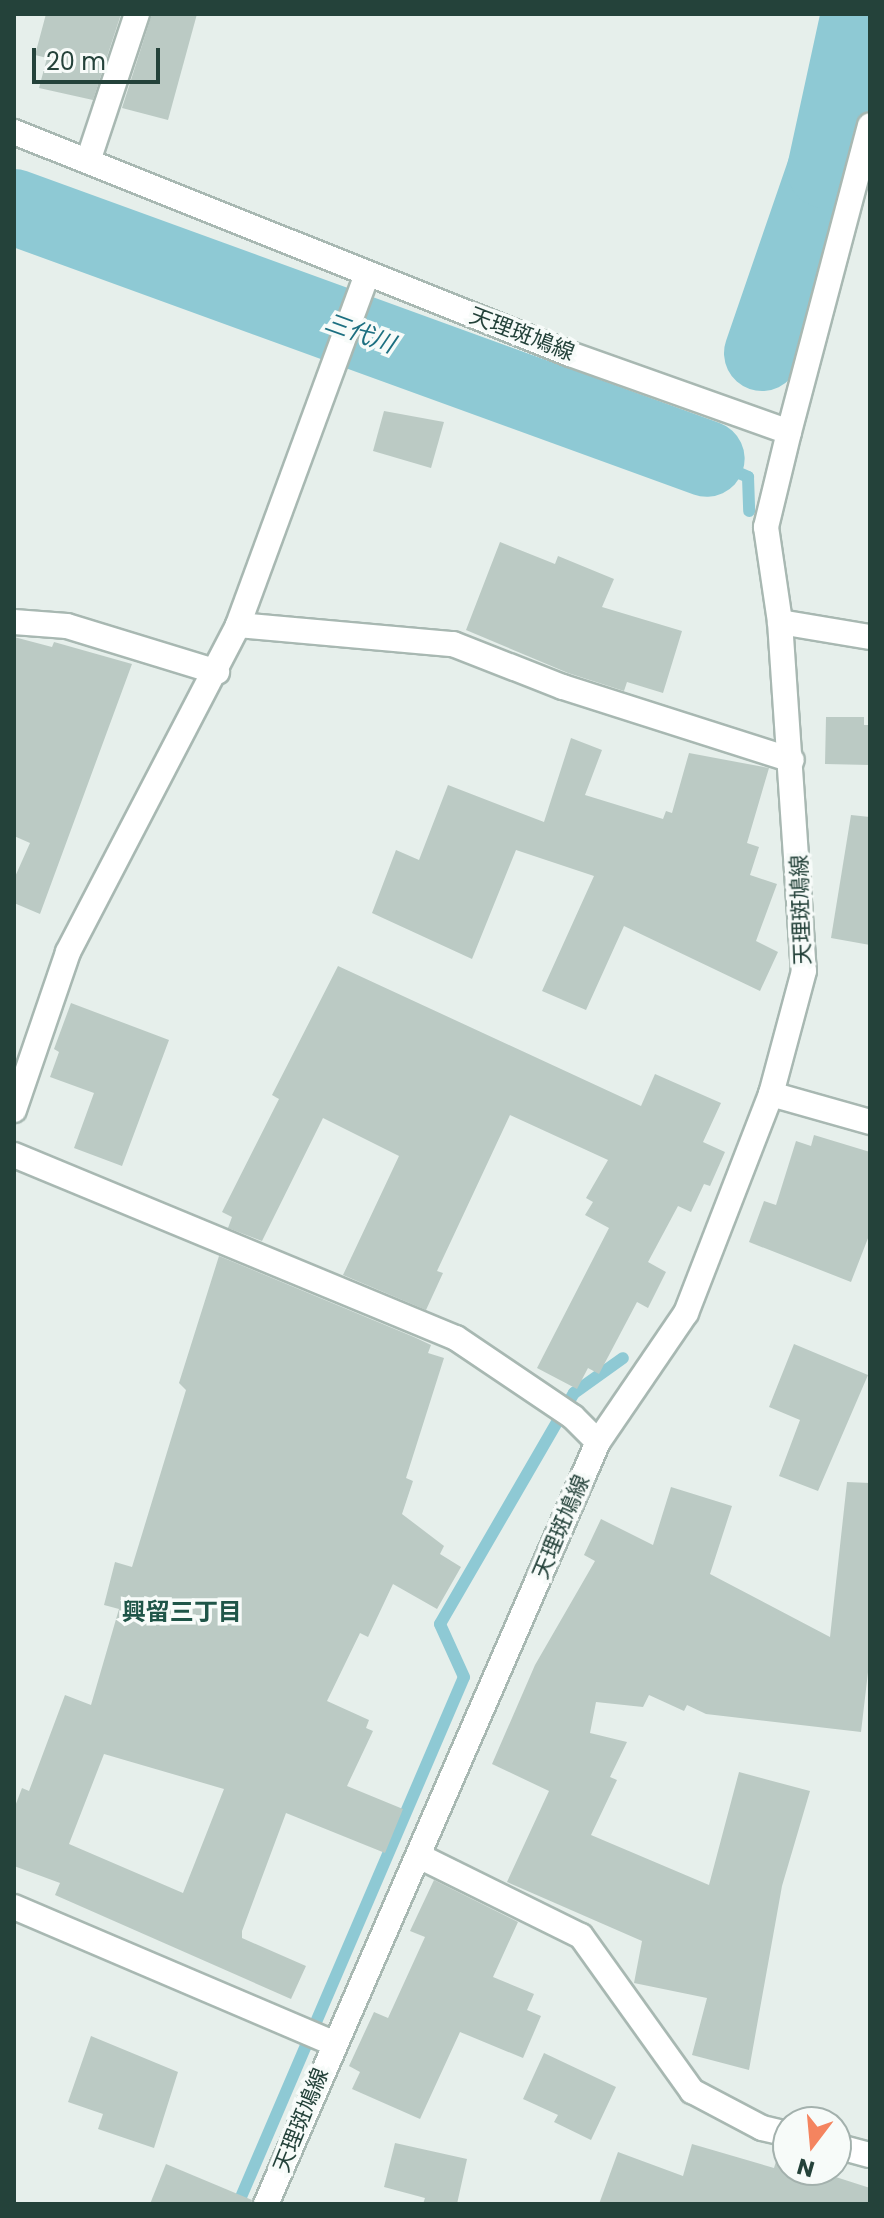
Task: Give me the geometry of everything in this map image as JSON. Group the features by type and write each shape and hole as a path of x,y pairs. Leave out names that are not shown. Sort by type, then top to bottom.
{"street":[{"path":"89,158 137,14"},
{"path":"789,432 870,126"},
{"name":"天理斑鳩線","path":"14,132 89,158 367,274 789,432 766,527 780,622 792,760 804,971 771,1094 686,1313 598,1442 421,1857 318,2036 266,2204"},
{"path":"14,1110 68,952 130,826 217,672 238,625 367,274"},
{"path":"14,622 67,626 217,672"},
{"path":"780,622 870,637"},
{"path":"238,625 453,644 563,687 792,760"},
{"path":"771,1094 870,1122"},
{"path":"14,1155 456,1338 573,1417 598,1442"},
{"path":"421,1857 581,1936 692,2091 772,2130"},
{"path":"14,1907 318,2036"}],"building":[{"path":"46,14 121,14 93,100 39,88 47,58 35,55"},
{"path":"152,14 197,14 168,120 122,108"},
{"path":"384,411 444,422 431,468 373,451"},
{"path":"500,542 555,564 558,556 614,579 602,607 682,631 663,693 627,682 624,691 568,673 466,630"},
{"path":"14,637 52,647 54,642 132,664 40,914 14,903 14,879 30,843 14,836"},
{"path":"826,717 864,717 864,725 870,725 870,765 825,764"},
{"path":"571,738 602,750 585,795 663,819 666,811 672,813 689,753 769,768 747,843 759,847 750,875 777,884 756,941 778,952 760,991 624,926 586,1010 542,991 594,876 516,850 472,959 372,913 396,850 419,860 448,785 544,822"},
{"path":"851,815 870,817 870,945 831,938"},
{"path":"338,966 641,1106 655,1074 721,1103 703,1142 725,1152 710,1186 704,1184 691,1212 678,1206 648,1262 666,1272 648,1308 637,1302 599,1374 588,1368 577,1389 537,1368 609,1228 585,1215 593,1202 586,1198 608,1160 510,1115 437,1271 443,1273 426,1310 343,1275 399,1156 323,1118 262,1241 228,1228 232,1217 222,1212 279,1099 272,1095"},
{"path":"71,1003 169,1040 122,1166 74,1148 94,1093 50,1077 59,1052 54,1049"},
{"path":"814,1135 870,1152 870,1233 851,1282 749,1242 764,1201 776,1205 796,1141 811,1146"},
{"path":"219,1256 414,1337 431,1345 428,1353 444,1358 406,1478 413,1481 402,1514 444,1546 440,1554 461,1567 437,1609 393,1584 368,1637 360,1633 327,1701 369,1720 366,1728 373,1731 347,1786 403,1809 385,1853 286,1813 242,1938 306,1966 291,1999 55,1895 60,1883 14,1866 14,1809 22,1788 29,1791 65,1695 91,1705 119,1609 104,1605 115,1562 132,1567 186,1390 179,1383","holes":["104,1754 224,1789 183,1893 69,1844"]},
{"path":"794,1344 868,1375 818,1491 779,1476 800,1420 769,1407"},
{"path":"847,1482 870,1483 870,1655 861,1732 706,1714 687,1705 684,1711 649,1695 643,1707 596,1702 590,1733 627,1742 610,1777 617,1780 591,1835 709,1885 739,1772 810,1791 782,1886 749,2070 692,2055 707,1998 634,1983 642,1941 507,1882 549,1791 492,1764 535,1665 595,1561 584,1555 601,1519 653,1545 671,1487 732,1506 710,1574 830,1637"},
{"path":"434,1880 518,1922 493,1977 534,1994 527,2010 541,2016 523,2058 460,2032 420,2119 352,2089 360,2072 349,2066 374,2012 388,2018 425,1937 410,1931"},
{"path":"91,2036 178,2072 154,2148 98,2129 103,2114 68,2102"},
{"path":"544,2053 616,2087 591,2140 554,2122 558,2115 523,2099"},
{"path":"395,2143 467,2159 457,2204 423,2204 425,2198 384,2187"},
{"path":"692,2144 772,2167 772,2186 852,2186 852,2182 870,2188 870,2204 599,2204 618,2152 683,2176"},
{"path":"166,2164 252,2200 251,2204 150,2204"}],"waterway":[{"name":"三代川","path":"762,353 825,170 859,14"},
{"name":"三代川","path":"14,207 707,459"},
{"path":"707,459 748,477 749,511"},
{"path":"238,2204 464,1677 440,1624 574,1393 623,1358"}],"district":[{"name":"興留三丁目","path":"182,1612"}]}
